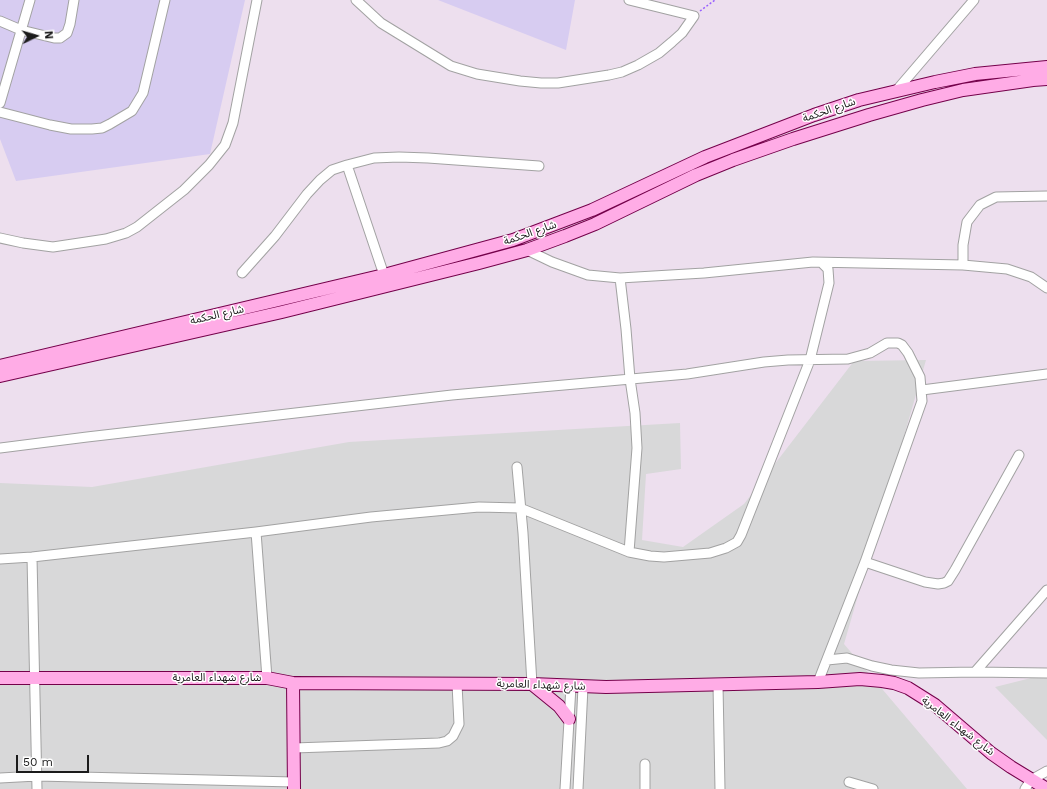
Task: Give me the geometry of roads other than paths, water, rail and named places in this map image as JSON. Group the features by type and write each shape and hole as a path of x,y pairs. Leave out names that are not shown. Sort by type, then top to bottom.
{"street":[{"path":"0,103 30,0"},
{"path":"0,21 21,30 54,38 60,38 67,33 74,0"},
{"path":"0,112 50,125 71,129 92,130 102,128 132,111 143,94 165,0"},
{"path":"0,238 53,247 106,239 126,233 137,227 184,190 209,166 225,145 233,123 257,0"},
{"path":"356,0 381,23 451,66 478,74 541,83 558,83 608,75 622,72 638,65 658,53 672,42 682,33 694,16 629,0"},
{"path":"896,91 974,0"},
{"name":"شارع الحكمة","path":"0,366 384,275 532,233 592,210 705,157 759,135 859,100 975,74 1047,67"},
{"name":"شارع الحكمة","path":"0,376 282,312 527,250 595,224 703,172 793,139 922,100 963,90 1047,79"},
{"path":"242,273 275,236 307,194 332,170 374,158 399,157 539,166"},
{"path":"347,165 384,275"},
{"path":"963,264 963,245 967,222 980,205 996,198 1047,196"},
{"path":"527,250 552,262 588,275 620,278 704,273 822,262 963,264 1007,270 1031,277 1047,288"},
{"path":"0,559 32,557 256,532 379,516 480,507 520,508 629,552 650,556 664,557 710,553 726,548 737,542 741,535 810,360 829,287 828,269 822,262"},
{"path":"620,278 630,379 635,413 637,448 629,552"},
{"path":"0,448 444,396 687,374 764,362 848,359 870,353 887,343 898,343 902,345 908,353 920,377 922,401 865,562 818,682"},
{"path":"922,390 1047,374"},
{"path":"865,562 925,582 938,584 948,581 956,570 1019,455"},
{"path":"517,468 532,684 559,706 569,719"},
{"path":"256,532 267,678"},
{"path":"32,557 37,789"},
{"path":"975,672 1047,590"},
{"path":"827,660 847,658 891,670 920,673 1047,673"},
{"name":"شارع شهداء العامرية","path":"0,678 267,678 293,683 532,684 577,687 718,685 818,682 860,679 894,682 908,688 935,705 1028,784 1047,789"},
{"path":"0,778 37,776 183,784 294,785 293,683"},
{"path":"294,748 376,746 439,743 446,741 453,736 459,724 457,684"},
{"path":"718,685 720,789"},
{"path":"565,789 569,719 577,687"},
{"path":"577,687 578,789"},
{"path":"645,764 645,789"},
{"path":"1028,784 1047,771"},
{"path":"849,782 873,789"}]}
